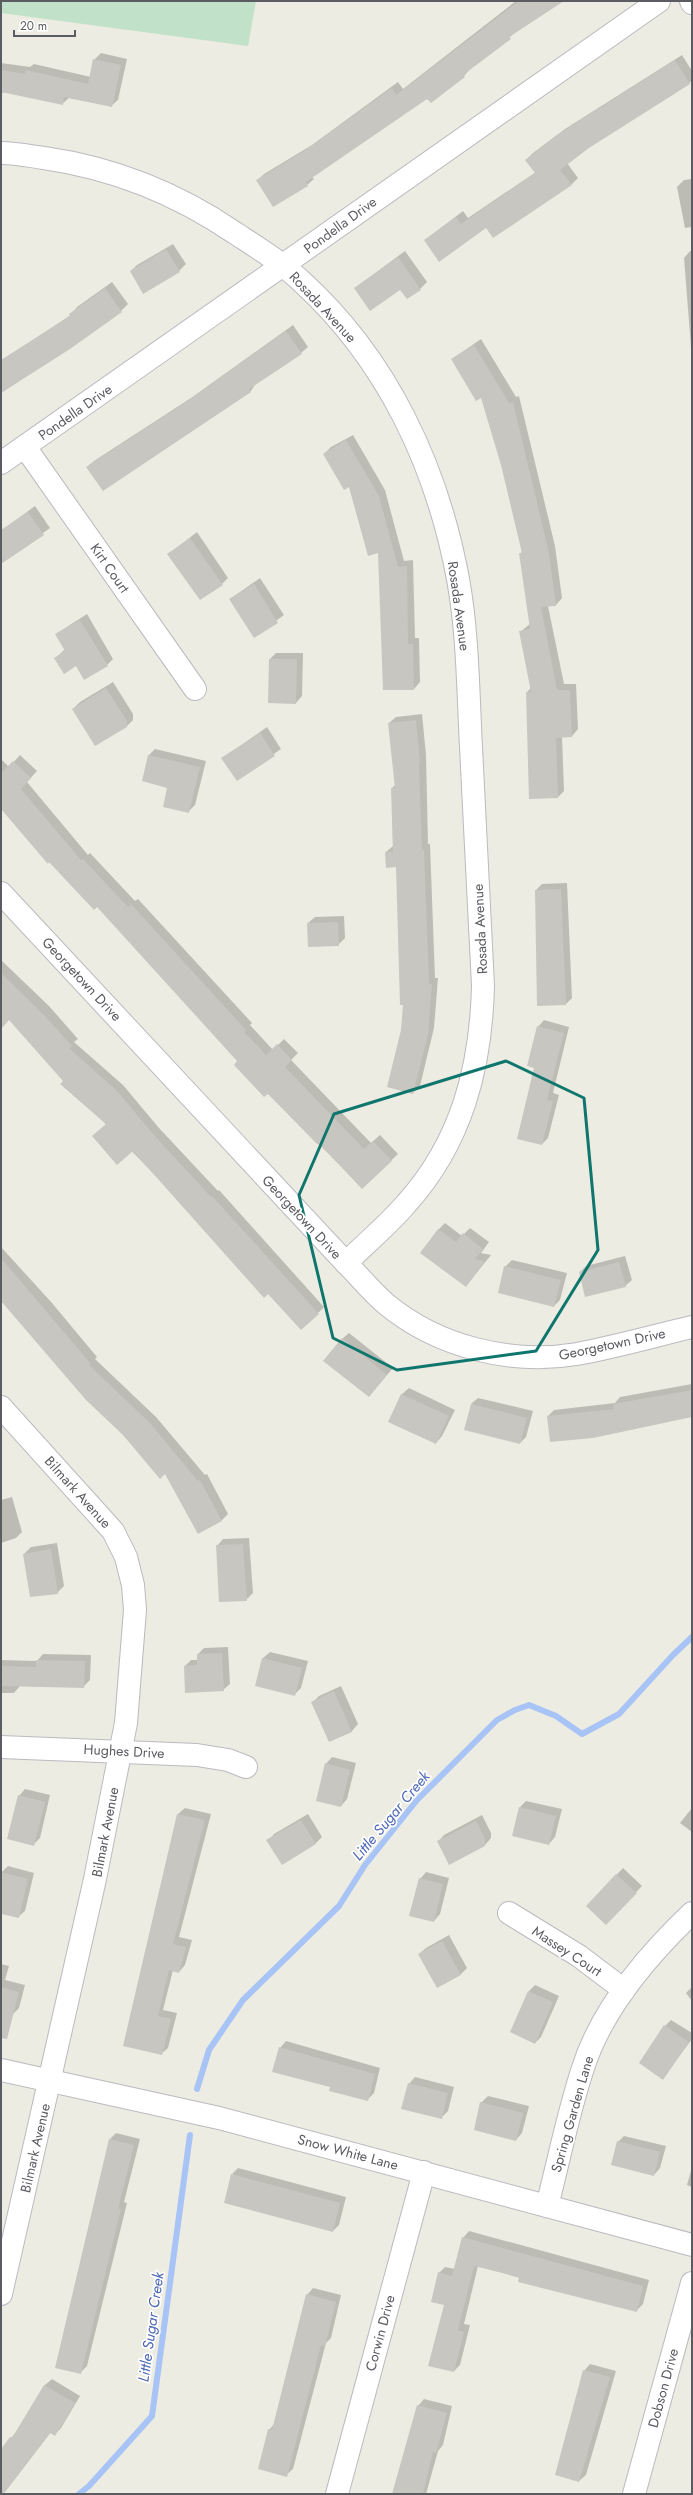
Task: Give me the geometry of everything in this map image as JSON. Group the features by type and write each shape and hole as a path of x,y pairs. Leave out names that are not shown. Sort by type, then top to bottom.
{"street":[{"name":"Pondella Drive","path":"1,463 659,1"},
{"name":"Rosada Avenue","path":"1,153 79,164 168,194 212,217 283,265 333,314 368,358 397,402 422,452 440,504 458,579 465,639 483,986 482,1028 470,1089 456,1128 430,1174 406,1204 346,1263"},
{"name":"Kirt Court","path":"25,447 195,689"},
{"name":"Georgetown Drive","path":"1,893 346,1263 386,1304 418,1326 451,1341 486,1352 540,1357 577,1354 692,1327"},
{"name":"Bilmark Avenue","path":"1,1407 105,1520 126,1557 134,1585 135,1610 126,1723 96,1879 51,2081 1,2294"},
{"name":"Hughes Drive","path":"1,1747 197,1755 228,1760 246,1767"},
{"name":"Massey Court","path":"509,1913 579,1956 624,1990"},
{"name":"Spring Garden Lane","path":"547,2206 583,2066 604,2022 624,1990 658,1945 692,1913"},
{"name":"Snow White Lane","path":"1,2070 219,2118 692,2245"},
{"name":"Corwin Drive","path":"337,2494 424,2172"},
{"name":"Dobson Drive","path":"634,2494 692,2283"}],"highlighted area":[{"path":"506,1061 584,1098 598,1250 536,1351 397,1370 333,1338 299,1195 334,1114"}],"green space":[{"path":"1,1 256,1 248,46 1,13"}],"building":[{"path":"519,1 564,1 509,37 511,39 463,75 465,77 431,103 427,99 306,182 308,186 273,207 256,180 304,151 392,88 396,95"},
{"path":"93,59 121,65 112,107 64,97 63,105 1,92 1,70 25,74 26,70 88,84"},
{"path":"675,60 690,84 589,148 560,170 572,185 493,238 486,228 439,262 424,240 456,217 461,224 535,173 525,160 557,135"},
{"path":"166,249 180,272 143,294 130,271"},
{"path":"398,257 421,290 407,299 400,290 370,311 354,288"},
{"path":"105,288 122,312 70,349 1,393 1,360 70,316 69,314"},
{"path":"286,331 302,354 249,389 251,392 103,491 86,467 183,404"},
{"path":"474,345 509,403 513,402 549,553 556,606 541,607 557,690 570,690 572,737 556,738 558,798 529,799 526,692 531,692 519,631 530,629 519,553 522,553 501,465 481,398 476,401 451,359"},
{"path":"346,440 379,496 398,567 407,566 408,644 413,644 414,690 383,690 378,553 368,556 349,487 344,490 323,454"},
{"path":"28,512 44,535 1,564 1,530"},
{"path":"190,538 223,585 200,600 167,554"},
{"path":"254,584 278,623 254,638 229,599"},
{"path":"80,620 108,666 84,680 76,666 64,674 54,658 65,651 55,634"},
{"path":"269,659 297,659 296,704 268,703"},
{"path":"106,688 127,721 127,727 95,746 72,709"},
{"path":"416,720 420,762 422,850 424,850 429,984 432,984 428,1035 413,1094 387,1087 401,1030 403,1005 400,1005 396,867 386,868 385,852 393,852 391,788 395,788 388,723"},
{"path":"260,733 275,756 237,781 221,758"},
{"path":"148,755 200,767 189,813 163,807 167,788 142,781"},
{"path":"13,761 31,778 21,789 81,860 83,859 128,907 131,904 246,1030 244,1032 266,1055 277,1044 292,1060 285,1067 364,1149 373,1141 392,1161 362,1189 319,1143 318,1145 268,1094 264,1097 234,1065 237,1061 97,907 94,910 49,862 48,864 1,809 1,773"},
{"path":"561,889 566,1005 537,1006 535,890"},
{"path":"338,922 339,946 308,947 307,923"},
{"path":"1,973 42,1013 72,1046 69,1048 117,1091 153,1134 211,1197 212,1196 319,1314 301,1330 268,1294 264,1298 133,1151 117,1165 92,1136 106,1124 60,1084 63,1081 9,1020 1,1029"},
{"path":"537,1026 564,1033 547,1100 553,1101 542,1145 517,1139 534,1068 527,1066"},
{"path":"438,1229 456,1242 463,1233 483,1249 475,1259 485,1261 466,1287 420,1253"},
{"path":"1,1258 91,1364 89,1365 150,1423 198,1481 200,1480 222,1521 198,1534 165,1474 160,1479 123,1435 86,1400 1,1301"},
{"path":"619,1262 626,1287 585,1297 579,1272"},
{"path":"504,1266 561,1280 554,1307 498,1293"},
{"path":"342,1338 387,1375 369,1397 323,1361"},
{"path":"692,1390 692,1417 593,1438 550,1442 547,1416 614,1409 613,1404"},
{"path":"401,1394 449,1416 436,1444 388,1422"},
{"path":"471,1404 527,1418 520,1444 464,1430"},
{"path":"243,1544 247,1601 219,1602 216,1545"},
{"path":"51,1549 58,1594 30,1597 23,1554"},
{"path":"222,1653 224,1691 185,1693 184,1666 197,1665 197,1654"},
{"path":"262,1658 302,1668 295,1696 255,1686"},
{"path":"36,1660 85,1661 84,1688 1,1686 1,1666 36,1667"},
{"path":"334,1691 352,1732 329,1742 311,1702"},
{"path":"325,1763 350,1770 341,1807 316,1801"},
{"path":"18,1795 45,1802 34,1846 7,1839"},
{"path":"519,1807 556,1816 549,1845 512,1836"},
{"path":"177,1814 205,1820 173,1944 186,1947 179,1973 169,1970 158,2016 171,2019 162,2055 123,2046"},
{"path":"301,1820 316,1844 282,1865 266,1840"},
{"path":"476,1821 485,1839 485,1846 449,1865 437,1841"},
{"path":"1,1872 28,1879 19,1918 1,1914"},
{"path":"616,1874 637,1893 606,1925 586,1906"},
{"path":"419,1878 443,1884 434,1922 409,1916"},
{"path":"442,1941 461,1975 437,1988 418,1954"},
{"path":"1,1987 19,1992 7,2039 1,2038"},
{"path":"528,1991 553,2002 535,2044 510,2032"},
{"path":"664,2025 689,2042 663,2080 639,2063"},
{"path":"279,2047 375,2074 368,2101 329,2091 330,2087 272,2072"},
{"path":"408,2083 448,2093 442,2119 401,2109"},
{"path":"480,2102 523,2113 516,2141 474,2130"},
{"path":"109,2139 134,2145 118,2209 121,2209 81,2374 55,2368"},
{"path":"617,2141 660,2152 654,2176 611,2165"},
{"path":"231,2174 340,2203 333,2232 224,2203"},
{"path":"462,2237 643,2286 637,2312 518,2282 519,2277 474,2266 458,2330 464,2332 454,2372 428,2366 444,2305 431,2302 438,2272 452,2276"},
{"path":"306,2294 336,2302 325,2346 321,2345 287,2477 258,2469 268,2429 272,2430"},
{"path":"583,2370 610,2377 579,2482 555,2475"},
{"path":"44,2385 75,2403 55,2436 50,2433 3,2494 1,2494 1,2449 10,2437 12,2438"},
{"path":"417,2405 447,2413 436,2453 433,2452 423,2494 392,2494"}],"waterway":[{"name":"Little Sugar Creek","path":"197,2089 209,2050 243,2000 339,1906 365,1865 417,1800 497,1720 515,1710 529,1705 556,1716 582,1734 619,1714 673,1655 692,1637"},
{"name":"Little Sugar Creek","path":"79,2494 89,2486 152,2416 190,2135"}]}
